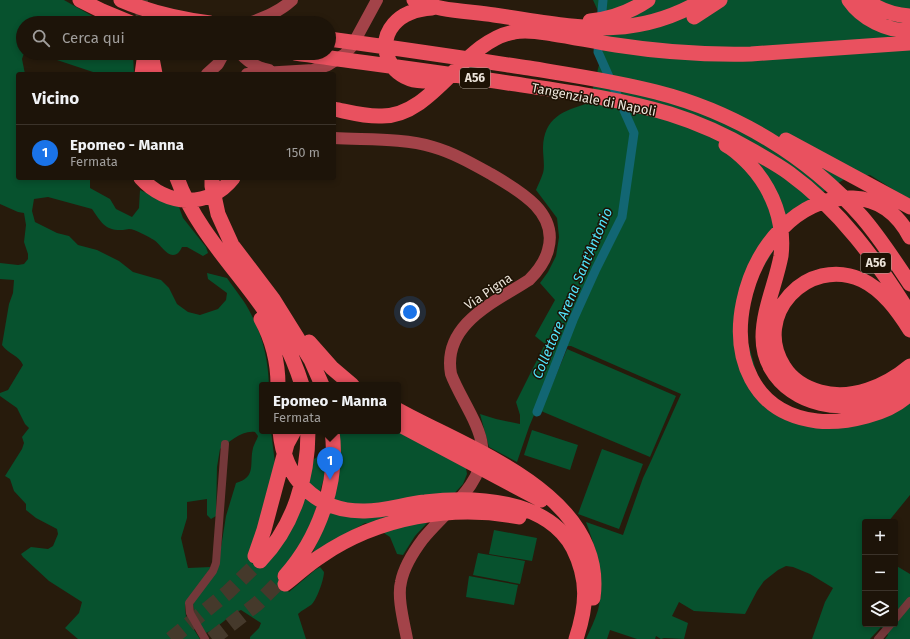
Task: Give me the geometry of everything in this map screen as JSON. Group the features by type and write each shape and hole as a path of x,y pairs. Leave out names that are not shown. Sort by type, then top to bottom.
{"highway":[{"path":"80,0 114,16"},
{"path":"121,0 147,10 170,16"},
{"path":"557,24 606,19 630,10 648,0"},
{"path":"459,67 442,77 427,81 408,78 396,70 389,60 386,40 393,24 411,6 419,9 438,7 557,24 611,29 640,25 677,14 703,0"},
{"path":"579,38 626,38 658,31 679,24 720,0"},
{"path":"849,0 862,14 879,24 896,30 910,31"},
{"path":"866,0 883,10 910,16"},
{"path":"336,110 382,116 400,113 421,101 484,45 506,34 524,31 533,31 644,49 725,55 910,43"},
{"name":"Tangenziale di Napoli","path":"336,40 577,76 675,97 713,111 790,153 830,185 863,218 910,284"},
{"name":"Tangenziale di Napoli","path":"336,59 575,93 633,104 684,119 714,131 774,163 804,185 838,216 872,257 909,322"},
{"path":"142,72 144,60"},
{"path":"152,60 155,72"},
{"path":"675,97 720,109 758,125 910,207"},
{"path":"653,110 729,147 741,156 768,189 776,206 780,225 782,256 764,325 764,346 770,365 775,374 786,387 809,401 835,406 845,406 873,400 893,392 910,382"},
{"path":"143,180 162,195 183,200 198,199 218,192 231,180"},
{"path":"178,180 192,212 234,259 311,360 321,382"},
{"path":"212,180 218,214 234,259 263,299 295,364 301,382"},
{"path":"910,237 905,228 893,214 880,205 867,199 839,198 814,205 799,214 782,228 764,252 749,281 741,309 740,325 743,358 746,370 752,381 773,404 791,414 808,420 827,422 855,419 884,410 910,393"},
{"path":"909,322 889,301 863,280 846,275 830,274 822,275 806,282 791,293 777,317 774,337 780,362 791,376 805,387 822,393 842,395 863,391 886,382 910,366"},
{"path":"263,299 265,326 271,342 276,364 278,382"},
{"path":"263,299 296,324 323,359 348,382"},
{"path":"401,412 431,434"},
{"path":"401,425 431,434 504,465 535,486 566,512 576,525 587,545 594,571 594,593 590,613 577,639"},
{"path":"280,434 284,456 295,477 305,489 329,505 344,510 367,511 418,502 452,499 488,502 519,507 542,518 558,529 571,546 581,568 585,585 584,606 577,639"},
{"path":"292,434 287,444 258,558 267,554 281,535 296,504 306,468 308,434"},
{"path":"332,434 332,469 328,493 322,514 305,549 283,582 321,556 358,535 395,522 437,514 483,513 521,518 546,528 564,542 581,568"}],"main road":[{"path":"268,16 292,0"},
{"path":"247,60 260,68 280,72 313,70 328,65 336,61 352,46 377,0"},
{"path":"209,72 220,60"},
{"name":"Via Pigna","path":"336,138 403,142 433,147 448,153 483,170 524,195 543,215 549,230 550,239 548,252 542,265 536,273 529,280 471,319 459,332 451,350 449,365 451,374 480,436 483,451 478,471 469,487 424,538 414,552 404,572 400,583 407,639"}],"street":[{"path":"205,639 190,613 189,603 216,563 225,444"},
{"path":"898,615 910,601"},
{"path":"878,639 888,627"}],"green space":[{"path":"0,0 64,0 92,16 16,16 16,60 22,60 25,72 16,72 16,180 90,180 90,188 110,199 116,209 132,217 139,208 140,190 179,207 183,218 206,247 208,253 203,256 187,247 182,247 178,254 170,255 154,240 132,229 117,230 104,225 92,209 48,197 34,199 32,211 35,222 57,233 69,236 78,245 97,250 119,261 133,272 161,280 169,288 177,304 188,312 200,315 218,309 226,300 227,293 208,279 207,273 227,278 246,305 259,331 266,357 268,375 269,382 259,382 259,434 271,434 275,463 252,555 286,538 300,512 314,459 319,456 325,458 326,466 324,477 315,513 300,546 277,576 289,592 320,567 324,572 316,599 311,605 298,614 306,639 250,639 261,623 241,610 236,612 216,628 206,633 198,620 193,604 219,560 226,516 236,483 243,480 250,474 253,448 258,436 255,432 245,433 220,449 217,467 216,516 211,519 207,515 207,499 187,502 187,518 181,538 188,568 211,567 185,605 186,617 200,639 78,639 65,628 79,613 82,602 49,581 21,554 31,547 48,549 53,546 58,534 57,529 36,518 26,510 26,504 14,491 10,479 5,476 22,449 24,443 22,437 29,428 25,424 17,408 0,396 0,393 8,390 23,365 19,359 7,351 2,345 9,304 13,293 14,280 0,279 0,263 18,265 24,264 28,259 28,254 24,242 26,225 24,213 0,204"},
{"path":"593,0 910,0 910,200 870,175 845,179 803,204 738,307 765,403 791,420 816,427 910,401 910,495 890,519 862,519 862,627 881,627 870,639 812,639 825,602 833,588 810,574 793,567 786,566 778,570 764,581 745,614 694,611 679,602 672,616 688,623 684,639 661,639 656,636 655,639 637,639 610,630 607,639 586,639 598,610 601,576 594,544 586,522 623,535 643,478 681,394 571,346 563,346 529,427 517,462 489,447 480,414 520,424 520,415 516,402 545,344 535,336 555,300 540,283 548,272 556,256 559,237 557,218 536,190 544,170 544,137 551,122 557,117 571,109 589,103 603,50 598,11"},
{"path":"57,60 133,60 134,72 93,72"},
{"path":"567,349 676,396 650,457 541,411"},
{"path":"532,430 578,445 570,470 524,455"},
{"path":"401,433 466,468 467,474 463,484 415,536 403,555 397,554 390,537 370,524 365,523 311,557 326,520 338,434 401,434"},
{"path":"602,449 643,464 619,529 578,514"},
{"path":"494,530 537,538 532,561 489,554"},
{"path":"478,553 525,561 520,584 473,575"},
{"path":"898,567 910,574 910,639 885,639 888,635 881,627 898,627"},
{"path":"469,576 518,585 514,605 466,597"}],"waterway":[{"name":"Collettore Arena Sant'Antonio","path":"601,22 603,0"},
{"name":"Collettore Arena Sant'Antonio","path":"537,412 573,320 622,217 634,133 598,52 599,37"}],"tunnel":[{"path":"140,0 143,16"},
{"path":"171,639 228,592 260,561"},
{"path":"212,639 258,603 281,580"}],"place":[{"name":"Epomeo - Manna","path":"330,480"}]}
